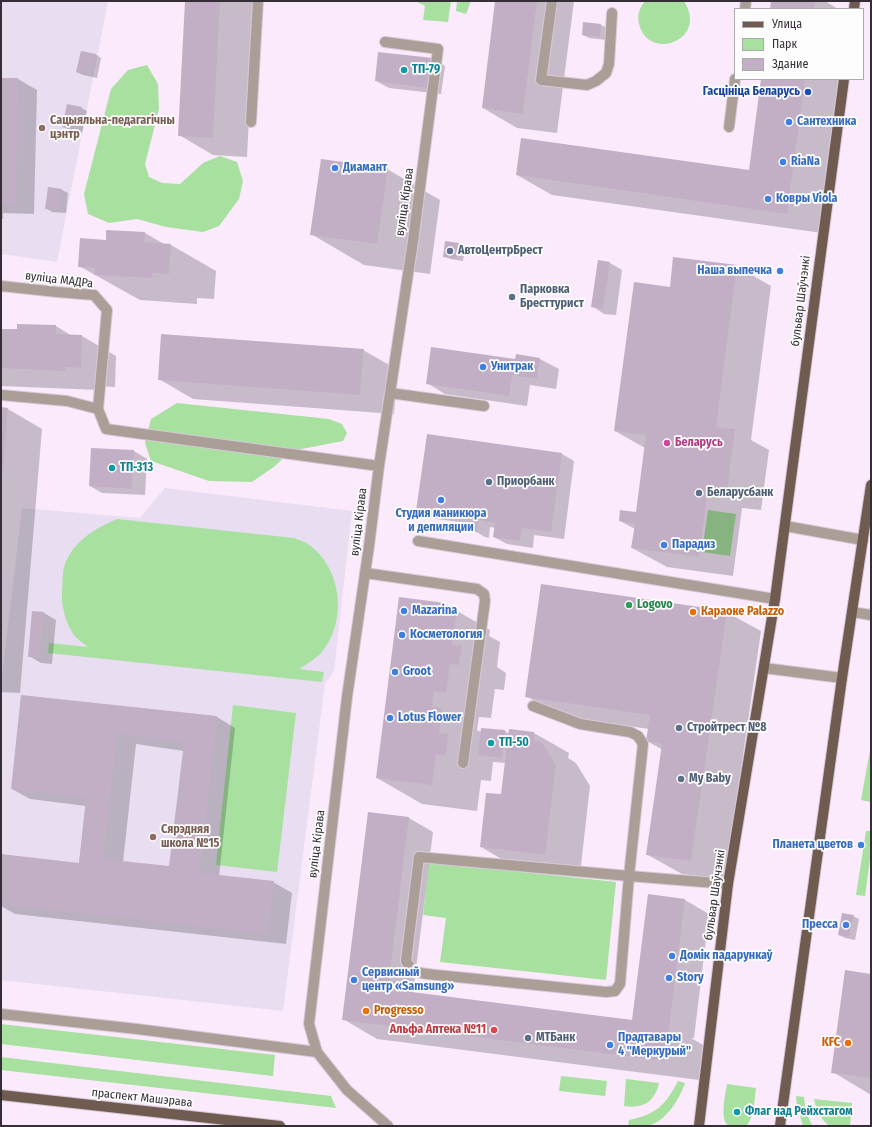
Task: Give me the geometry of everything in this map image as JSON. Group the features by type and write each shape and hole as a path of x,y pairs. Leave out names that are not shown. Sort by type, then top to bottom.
{"main road":[{"name":"бульвар Шаўчэнкі","path":"698,1126 728,884 775,599 844,80"},
{"path":"780,1126 842,678 871,485"},
{"name":"праспект Машэрава","path":"1,1095 280,1126"}],"street":[{"path":"251,122 258,1"},
{"path":"552,1 541,80 587,85 596,81 606,73 609,64 612,13"},
{"name":"вуліца Кірава","path":"317,1052 309,1024 347,697 366,573 379,466 413,241 438,49 385,42"},
{"path":"729,128 736,80"},
{"name":"вуліца МАДРа","path":"1,286 94,295 107,310 98,409"},
{"path":"390,393 484,406"},
{"path":"1,395 67,401 98,409 106,429 379,466"},
{"path":"785,526 863,540"},
{"path":"418,541 775,599"},
{"path":"366,573 477,589 484,594 485,601 463,763"},
{"path":"852,612 871,615"},
{"path":"764,668 842,678"},
{"path":"533,706 580,724 630,732 638,736 643,744 629,876 620,984 615,991 598,991 420,973 411,969 406,961 419,857 629,876 728,884"},
{"path":"1,1014 137,1029 317,1052 347,1090 388,1126"}],"shaded area":[{"name":"Сацыяльна-педагагічны цэнтр","path":"1,1 108,1 57,262 1,254"},
{"name":"Сярэдняя школа №15","path":"165,488 352,511 334,671 325,683 283,1011 1,980 1,684 22,508 140,518"}],"green space":[{"path":"415,1 451,1 448,22 423,20 425,6"},
{"path":"457,1 471,1 466,14 456,11"},
{"path":"645,1 684,1 690,15 689,27 683,36 674,42 664,44 653,42 645,36 639,24 638,18 640,9"},
{"path":"147,65 158,84 159,109 145,164 149,177 162,183 180,184 203,163 220,156 237,162 243,181 239,199 219,226 203,232 166,227 137,219 109,223 88,214 84,194 111,89 128,70"},
{"path":"177,403 329,419 342,424 347,433 343,441 291,451 275,466 252,482 209,481 151,461 145,443 151,419"},
{"path":"708,510 736,514 730,556 702,552"},
{"path":"117,519 294,538 308,544 319,554 328,566 334,580 337,596 338,611 330,640 321,653 299,669 324,672 322,682 48,653 49,643 88,647 74,635 65,615 62,603 64,567 72,550 78,543 100,527"},
{"path":"233,705 296,713 277,872 216,865"},
{"path":"871,745 871,802 861,800"},
{"path":"866,831 871,831 871,852 865,896 856,895"},
{"path":"429,862 616,882 606,980 440,962 446,918 423,915"},
{"path":"1,1024 275,1055 273,1076 1,1044"},
{"path":"1,1057 331,1096 336,1108 1,1070"},
{"path":"561,1076 607,1081 605,1096 559,1091"},
{"path":"626,1079 659,1083 655,1095 647,1103 631,1107 624,1106"},
{"path":"678,1081 685,1083 675,1103 666,1115 654,1124 647,1126 628,1126 629,1120 646,1115 659,1108 669,1097"},
{"path":"727,1084 756,1088 753,1113 746,1126 730,1126 726,1124 724,1119 724,1107"},
{"path":"796,1096 804,1097 807,1113 813,1126 803,1126"},
{"path":"814,1099 852,1103 850,1126 830,1126 827,1124 819,1114"}],"building":[{"path":"185,1 220,1 213,138 178,136"},
{"path":"495,1 537,1 523,114 482,108"},
{"path":"771,1 815,1 814,8 770,8"},
{"path":"583,22 601,24 600,37 582,35"},
{"path":"81,51 96,54 91,75 76,72"},
{"name":"ТП-79","path":"378,52 433,58 429,88 375,81"},
{"path":"1,78 18,78 16,204 1,203"},
{"path":"761,80 805,80 787,214 516,175 521,138 749,170"},
{"path":"67,104 82,107 76,130 62,127"},
{"path":"321,159 388,168 377,244 310,235"},
{"path":"48,187 62,189 60,210 45,209"},
{"path":"106,230 145,232 144,242 171,244 169,274 152,273 152,278 94,275 95,268 78,267 80,238 106,240"},
{"path":"445,241 459,243 457,259 443,257"},
{"path":"673,257 737,265 716,427 735,429 727,491 708,489 699,557 631,548 635,524 619,521 620,510 636,512 646,435 614,431 634,282 670,287"},
{"path":"598,260 610,262 603,309 591,307"},
{"path":"17,324 56,325 56,334 82,335 81,368 65,367 65,371 1,368 1,329 17,329"},
{"path":"161,334 364,349 360,395 158,380"},
{"name":"Унитрак","path":"431,347 515,359 516,354 540,358 537,379 512,375 509,396 426,384"},
{"path":"1,407 8,408 2,477 1,477"},
{"name":"Приорбанк","path":"427,434 562,453 551,532 522,528 520,541 493,537 495,523 478,520 477,532 472,531 473,519 416,511"},
{"name":"ТП-313","path":"91,448 134,450 132,489 89,486"},
{"name":"Стройтрест №8","path":"541,584 727,611 691,861 646,855 662,744 646,741 650,715 525,697"},
{"path":"399,597 445,603 443,614 456,615 452,645 462,646 459,665 450,664 446,693 434,691 432,707 442,708 439,733 448,734 446,755 436,754 432,785 376,778"},
{"path":"32,611 44,612 40,657 28,657"},
{"path":"21,695 217,716 200,873 274,881 268,934 1,904 1,854 79,863 86,798 11,789","holes":["117,734 184,743 169,866 103,859"]},
{"name":"ТП-50","path":"481,728 505,730 502,758 478,755"},
{"path":"509,729 534,732 534,741 542,742 556,765 545,855 480,847 486,793 501,794"},
{"path":"368,812 409,817 388,989 632,1020 648,894 685,899 665,1061 342,1020"},
{"name":"Пресса","path":"842,913 854,915 849,937 838,935"},
{"path":"845,970 871,974 871,1078 831,1073"}],"place":[{"name":"ТП-79","path":"404,70"},
{"name":"Гасцініца Беларусь","path":"808,92"},
{"name":"Сантехника","path":"789,122"},
{"name":"Сацыяльна-педагагічны цэнтр","path":"42,128"},
{"name":"RiaNa","path":"783,162"},
{"name":"Диамант","path":"335,168"},
{"name":"Ковры Viola","path":"768,199"},
{"name":"АвтоЦентрБрест","path":"450,251"},
{"name":"Наша выпечка","path":"780,271"},
{"name":"Парковка Бресттурист","path":"512,297"},
{"name":"Унитрак","path":"483,367"},
{"name":"Беларусь","path":"667,443"},
{"name":"ТП-313","path":"112,468"},
{"name":"Приорбанк","path":"489,482"},
{"name":"Беларусбанк","path":"699,493"},
{"name":"Студия маникюра и депиляции","path":"441,500"},
{"name":"Парадиз","path":"664,545"},
{"name":"Logovo","path":"629,605"},
{"name":"Mazarina","path":"404,611"},
{"name":"Караоке Palazzo","path":"693,612"},
{"name":"Косметология","path":"402,635"},
{"name":"Groot","path":"395,672"},
{"name":"Lotus Flower","path":"390,718"},
{"name":"Стройтрест №8","path":"679,728"},
{"name":"ТП-50","path":"491,743"},
{"name":"My Baby","path":"681,779"},
{"name":"Сярэдняя школа №15","path":"153,837"},
{"name":"Планета цветов","path":"861,845"},
{"name":"Пресса","path":"846,925"},
{"name":"Домік падарункаў","path":"672,956"},
{"name":"Story","path":"669,978"},
{"name":"Сервисный центр «Samsung»","path":"354,980"},
{"name":"Progresso","path":"366,1011"},
{"name":"Альфа Аптека №11","path":"494,1030"},
{"name":"МТБанк","path":"528,1038"},
{"name":"KFC","path":"848,1043"},
{"name":"Прадтавары 4 \"Меркурый\"","path":"610,1045"},
{"name":"Флаг над Рейхстагом","path":"737,1112"}]}
